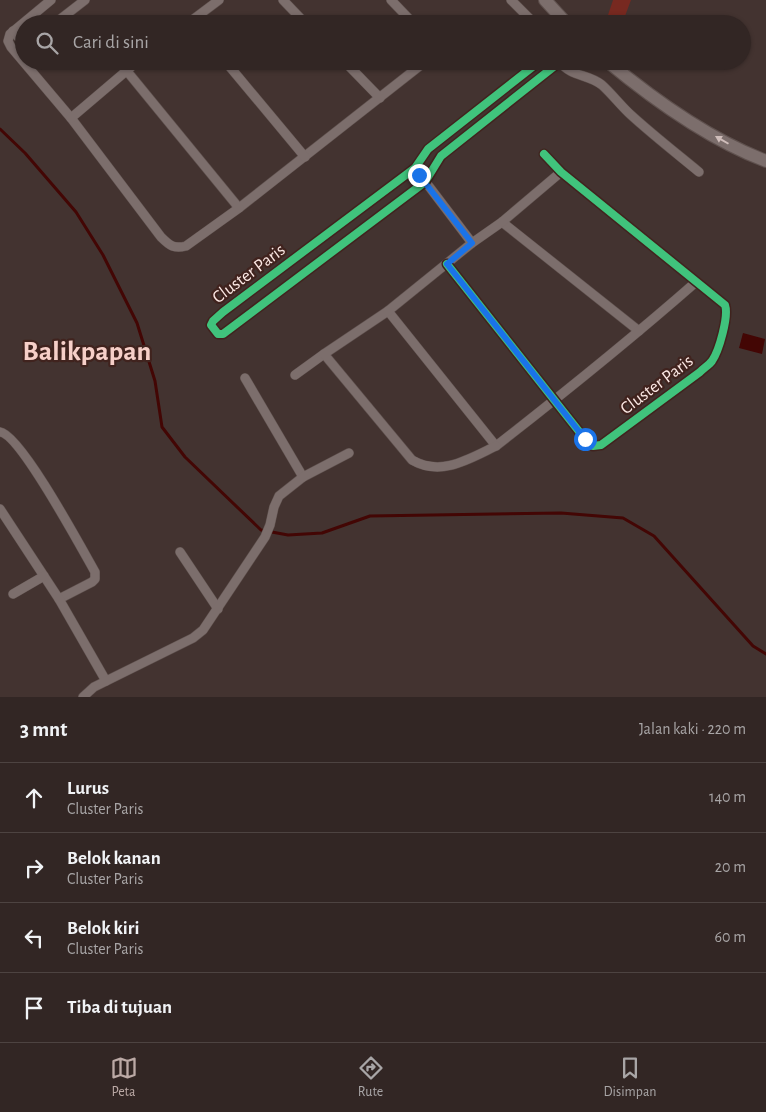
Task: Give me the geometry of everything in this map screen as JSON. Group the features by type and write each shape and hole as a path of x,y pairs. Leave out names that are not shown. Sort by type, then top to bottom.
{"main road":[{"path":"545,0 559,15"},
{"path":"618,70 647,93 689,121 743,152 766,161"}],"street":[{"path":"33,15 51,0"},
{"path":"65,15 84,0"},
{"path":"200,15 219,0"},
{"path":"283,0 297,15"},
{"path":"391,0 405,15"},
{"path":"511,0 526,15"},
{"path":"15,33 13,31 10,34 8,41 11,47 15,49"},
{"path":"34,70 161,237 171,246 177,248 186,246 239,208 415,70"},
{"path":"71,118 126,70 239,208"},
{"path":"232,70 305,157"},
{"path":"353,70 380,98"},
{"name":"Cluster Paris","path":"529,70 428,149 415,168 222,312 213,320 214,330 218,334 223,334 425,182 441,156 549,70"},
{"path":"567,70 588,77 601,84 630,115 699,172"},
{"path":"516,81 525,90"},
{"name":"Cluster Paris","path":"447,264 585,439 593,446 601,445 706,367 716,353 726,318 727,309 722,301 561,172 544,154"},
{"path":"415,168 472,243"},
{"path":"295,375 388,311 472,243 502,222 561,172"},
{"path":"502,222 639,331"},
{"path":"324,354 412,460 420,465 432,468 446,467 496,446 555,400 696,282"},
{"path":"388,311 496,446"},
{"path":"245,378 303,477"},
{"path":"0,432 5,433 18,445 63,514 95,572 95,579 92,582 59,599"},
{"path":"83,697 94,687 193,638 203,630 265,537 279,496 303,477 348,453"},
{"path":"0,509 59,599 106,681"},
{"path":"180,552 218,609"},
{"path":"13,594 44,576"}],"shaded area":[{"path":"613,0 631,0 625,15 608,15"},
{"path":"743,333 765,339 762,354 739,348"}],"waterway":[{"path":"0,129 25,153 76,212 103,255 137,323 155,381 162,427 185,457 261,530 288,535 322,533 370,516 561,513 623,518 654,536 753,646 766,654"}],"cycle path":[{"path":"529,70 428,149 415,168 223,312 211,325 218,334 223,334 425,182 441,156 550,70"},
{"path":"447,264 585,439 593,446 601,445 711,362 718,350 723,333 726,317 725,305 561,172 544,154"}],"district":[{"name":"Balikpapan","path":"87,352"}],"route":[{"path":"419,175 472,243 447,264 585,439"}]}
